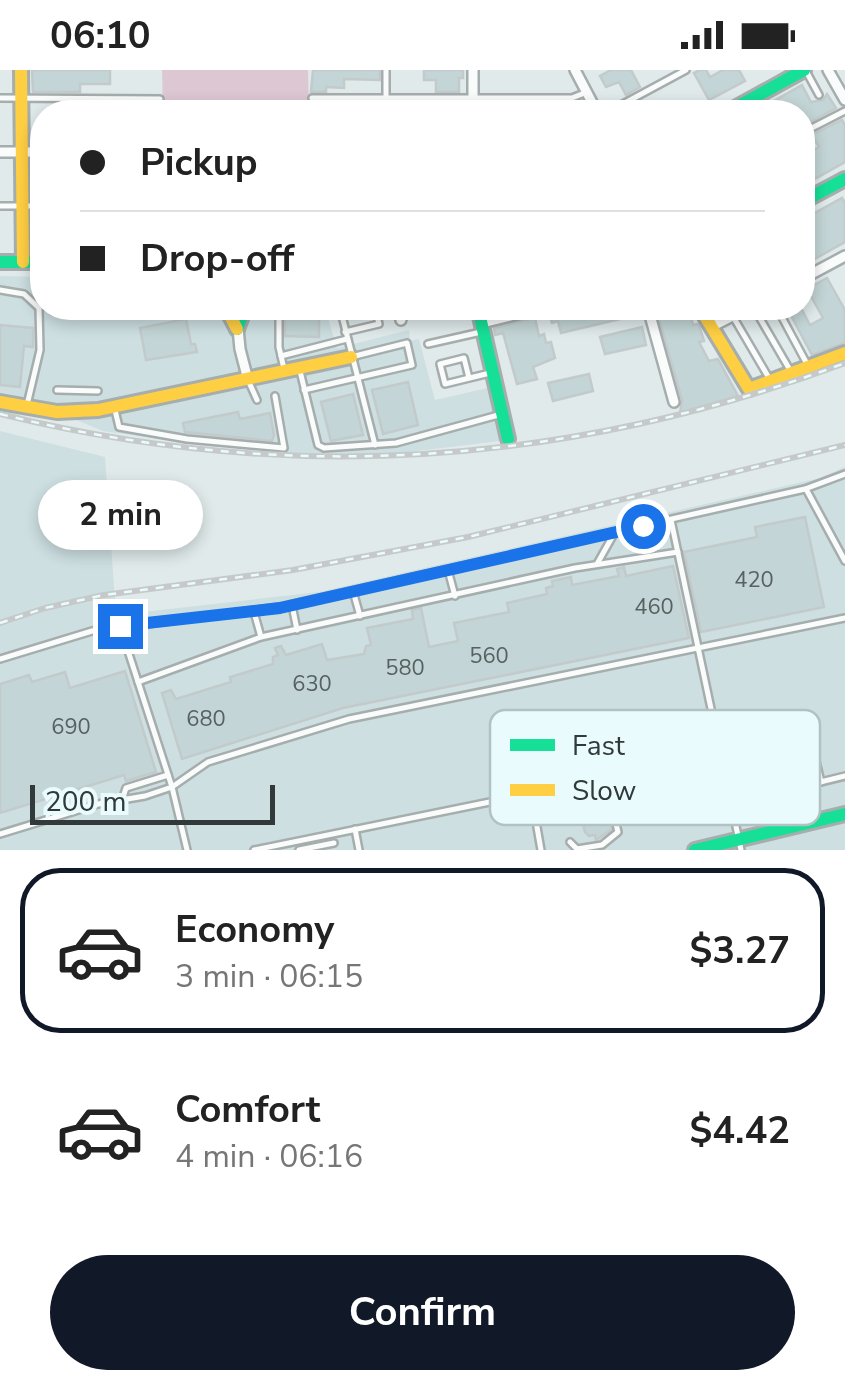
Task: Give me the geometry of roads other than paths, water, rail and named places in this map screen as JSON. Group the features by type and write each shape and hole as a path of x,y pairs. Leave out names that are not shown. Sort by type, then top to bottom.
{"street":[{"path":"21,70 23,262"},
{"path":"473,70 473,97"},
{"path":"575,70 590,100"},
{"path":"750,100 804,70"},
{"path":"828,70 845,100"},
{"path":"0,152 30,152"},
{"path":"815,195 845,179"},
{"path":"815,272 845,256"},
{"path":"0,262 30,262"},
{"path":"232,320 237,329"},
{"path":"237,320 248,380"},
{"path":"237,329 240,320"},
{"path":"481,320 508,439"},
{"path":"483,327 503,320"},
{"path":"651,320 674,402"},
{"path":"707,320 749,389 845,353"},
{"path":"711,327 720,320"},
{"path":"0,402 79,412 351,357"},
{"path":"820,821 845,814"},
{"path":"695,850 739,845 807,825"}],"lane":[{"path":"386,70 386,98"},
{"path":"630,100 686,70"},
{"path":"804,70 818,95"},
{"path":"312,98 572,98 586,92"},
{"path":"0,98 160,98"},
{"path":"815,127 845,110"},
{"path":"0,206 30,206"},
{"path":"0,290 24,294 30,299"},
{"path":"27,408 40,350 40,320"},
{"path":"280,320 284,372"},
{"path":"343,320 375,445"},
{"path":"281,356 346,336 378,324 377,320"},
{"path":"736,320 770,381"},
{"path":"759,320 792,373"},
{"path":"784,320 809,367"},
{"path":"428,344 483,327"},
{"path":"304,390 412,365 407,343 351,357"},
{"path":"469,378 464,358 440,364 445,384 469,378 493,372"},
{"path":"299,368 318,445 324,448 396,442 503,414"},
{"path":"248,380 257,400"},
{"path":"57,390 98,391"},
{"path":"114,407 118,427 187,440 284,448 275,396"},
{"path":"0,660 120,626 254,610 353,591 806,489 845,474"},
{"path":"806,489 845,561"},
{"path":"671,519 711,710"},
{"path":"596,565 615,532"},
{"path":"138,682 260,637 596,565 678,552"},
{"path":"448,569 455,596"},
{"path":"353,591 360,616"},
{"path":"292,604 297,630"},
{"path":"254,610 260,637"},
{"path":"0,834 172,786 208,762 349,719 845,618"},
{"path":"120,626 172,786 187,850"},
{"path":"122,802 126,788 168,775"},
{"path":"820,775 822,782 845,776"},
{"path":"254,850 490,801"},
{"path":"536,825 541,850"},
{"path":"570,842 577,849 602,844 618,832 616,825"},
{"path":"354,829 359,850"},
{"path":"299,850 334,844"}],"railway":[{"path":"0,414 107,436 214,450 321,456 427,454 532,443 637,424 741,398 845,363"},
{"path":"0,623 104,595 293,570 468,537 845,445"}]}
